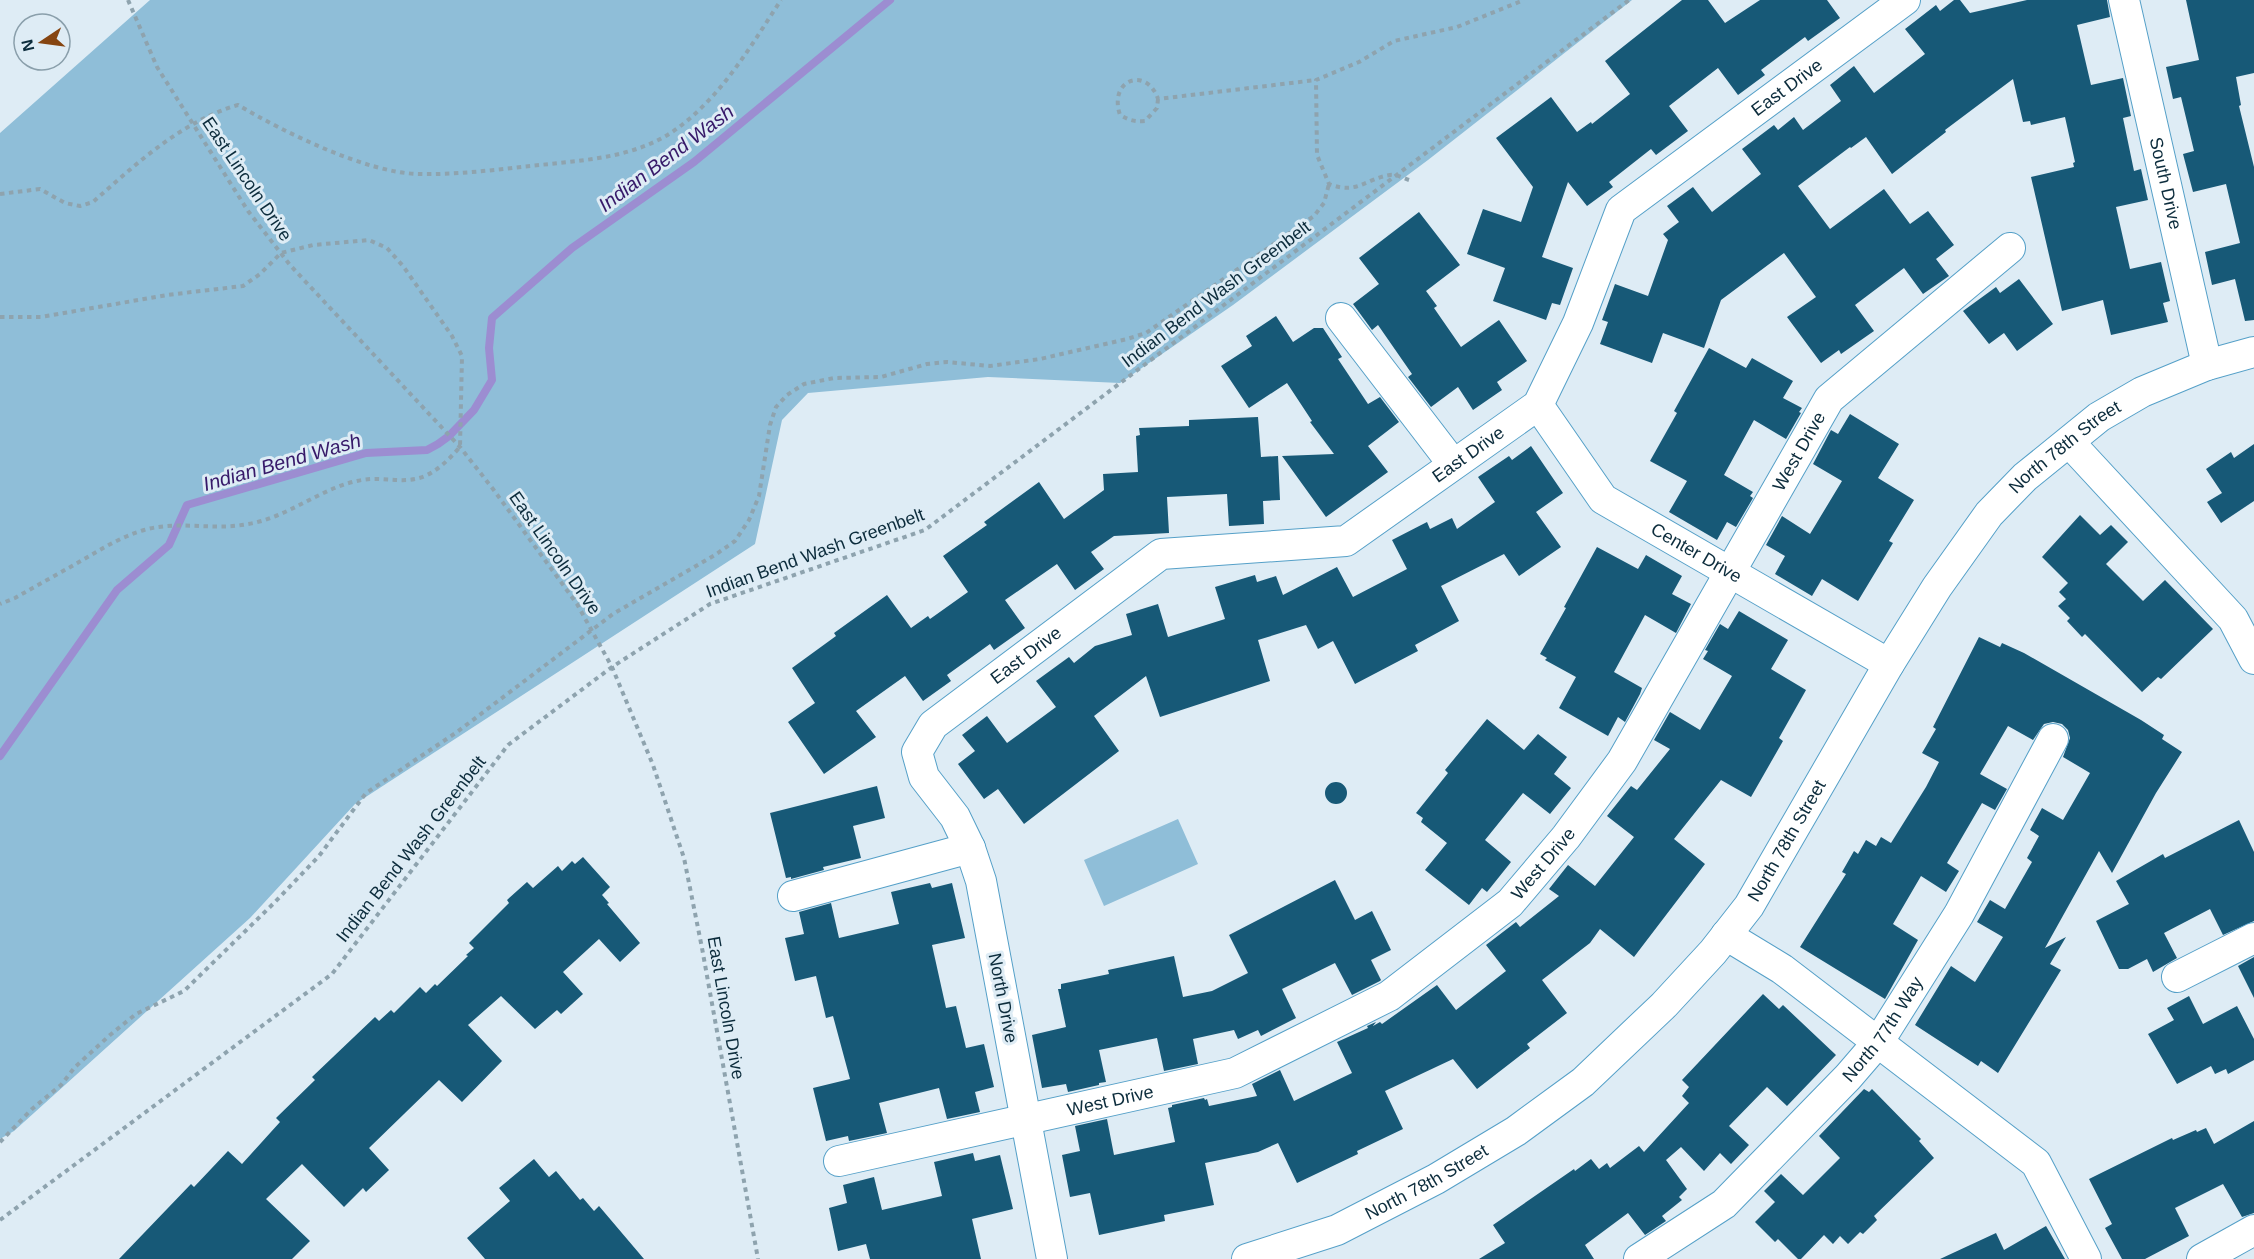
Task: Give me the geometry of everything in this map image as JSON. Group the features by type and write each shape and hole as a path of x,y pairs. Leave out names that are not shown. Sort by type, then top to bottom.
{"street":[{"name":"East Drive","path":"917,752 933,724 1161,554 1346,541 1538,405 1578,323 1621,210 1905,0"},
{"name":"South Drive","path":"2124,0 2207,365"},
{"name":"West Drive","path":"839,1161 1235,1073 1389,996 1510,903 1566,837 1622,761 1829,399 2010,248"},
{"path":"1341,318 1454,464"},
{"name":"North 78th Street","path":"1247,1259 1337,1230 1436,1179 1516,1131 1583,1082 1664,1005 1749,906 1889,664 1938,587 1989,514 2025,477 2099,417 2142,392 2207,365 2254,352"},
{"name":"Center Drive","path":"1538,405 1603,499 1889,664"},
{"path":"2069,442 2233,619 2254,659"},
{"name":"North 77th Way","path":"1639,1259 1724,1204 1848,1077 1879,1041 1959,914 2053,739"},
{"name":"North Drive","path":"917,752 924,777 955,817 970,848 981,881 1052,1259"},
{"path":"793,896 970,848"},
{"path":"1726,935 1782,969 2036,1163 2086,1259"},
{"path":"2177,977 2254,938"},
{"path":"2202,1259 2254,1230"}],"path":[{"name":"East Lincoln Drive","path":"128,0 158,67 248,211 281,253 460,447 577,604 612,668 653,765 684,858 758,1259"},
{"path":"0,194 40,189 65,203 80,206 93,202 166,141 220,110 238,105 263,120 346,158 417,174 456,174 623,154 654,142 682,125 716,95 781,0"},
{"path":"1158,99 1316,80 1359,62 1394,41 1457,27 1524,0"},
{"name":"Indian Bend Wash Greenbelt","path":"0,1220 332,974 508,745 612,668 710,604 925,530 1629,0"},
{"path":"1133,80 1142,80 1155,91 1158,99 1157,108 1145,121 1133,122 1120,115 1116,96 1133,80"},
{"path":"0,1142 110,1035 136,1014 184,991 319,856 366,793 457,732 591,629 735,541 749,520 759,496 770,425 776,407 787,395 804,384 834,378 881,377 927,364 947,362 990,366 1040,359 1146,333 1314,216 1324,203 1329,184 1317,155 1316,80"},
{"path":"1329,184 1339,188 1356,189 1392,175 1409,180"},
{"path":"0,317 41,317 167,295 243,286 260,274 281,253 313,245 369,240 387,248 403,266 452,336 462,356 460,447 443,466 406,482 382,479 361,480 269,519 247,525 165,525 141,531 114,541 0,604"}],"shaded area":[{"path":"150,0 1632,0 1428,160 1233,305 1120,383 988,377 808,393 782,420 755,544 355,804 250,918 14,1131 0,1139 0,133 69,72 72,72 72,69"},
{"path":"1178,819 1198,864 1104,906 1084,860"}],"building":[{"path":"1682,0 1708,0 1725,23 1760,0 1827,0 1840,18 1808,41 1805,37 1761,70 1765,75 1738,95 1718,68 1669,106 1688,131 1656,155 1651,149 1609,182 1613,187 1587,206 1568,182 1542,257 1573,268 1560,305 1552,303 1546,320 1493,301 1505,268 1467,254 1483,209 1521,222 1533,187 1496,138 1551,97 1577,132 1591,122 1592,124 1630,94 1605,61"},
{"path":"1954,0 1960,0 1970,13 2027,0 2107,0 2110,17 2077,25 2091,85 2123,78 2131,116 2123,118 2134,171 2141,169 2148,200 2116,207 2130,269 2161,262 2170,301 2163,303 2168,322 2111,335 2103,300 2062,311 2031,177 2074,167 2075,162 2065,117 2031,125 2030,121 2023,122 2013,79 1945,130 1946,132 1892,174 1866,137 1798,186 1830,229 1884,189 1910,224 1928,211 1954,245 1936,259 1949,276 1923,294 1904,268 1855,305 1874,331 1841,354 1839,350 1821,363 1787,317 1816,297 1784,253 1721,300 1704,348 1663,333 1652,363 1600,344 1608,322 1602,320 1615,284 1648,296 1668,240 1663,234 1679,222 1667,206 1693,187 1712,212 1761,174 1742,149 1774,125 1778,130 1794,117 1803,130 1841,101 1830,85 1854,66 1874,93 1925,54 1905,29 1936,5 1940,11"},
{"path":"2186,0 2254,0 2254,73 2236,77 2241,105 2239,106 2254,167 2254,320 2245,321 2235,279 2212,285 2205,252 2240,243 2226,184 2193,192 2183,154 2194,151 2181,97 2173,99 2166,67 2199,60"},
{"path":"1419,212 1460,265 1426,291 1437,306 1434,308 1461,347 1499,320 1527,361 1497,382 1502,390 1473,410 1458,387 1431,407 1408,377 1412,374 1378,325 1372,330 1353,304 1379,284 1359,258"},
{"path":"2019,279 2053,324 2017,351 2004,333 1989,344 1963,311 1996,287 2000,293"},
{"path":"1276,316 1293,342 1314,328 1323,328 1342,357 1338,359 1368,404 1380,397 1399,422 1368,446 1388,472 1326,517 1282,456 1334,454 1310,422 1312,421 1287,383 1249,408 1221,366 1252,346 1246,336"},
{"path":"1709,348 1746,368 1752,358 1793,381 1783,398 1802,408 1786,439 1754,420 1724,475 1753,492 1750,496 1753,498 1736,527 1727,522 1717,540 1669,512 1687,481 1650,461 1677,413 1674,411"},
{"path":"1850,414 1899,444 1878,478 1914,500 1889,541 1893,543 1858,601 1822,579 1812,596 1775,574 1785,556 1766,545 1782,516 1810,534 1842,481 1813,464 1831,430 1838,434"},
{"path":"1258,417 1261,457 1278,456 1280,500 1263,501 1264,524 1229,526 1227,494 1167,497 1169,533 1114,536 1091,552 1104,569 1075,590 1057,564 1005,600 1025,628 994,650 990,644 947,675 951,681 923,701 905,676 856,711 876,737 824,774 788,722 815,703 792,668 836,636 834,633 887,595 911,628 928,616 930,619 968,592 943,556 987,525 984,522 1039,482 1064,519 1104,490 1103,474 1138,472 1136,436 1140,435 1139,428 1189,426 1189,420"},
{"path":"2254,444 2254,501 2221,523 2207,502 2222,493 2206,469 2231,452 2234,458"},
{"path":"1531,446 1563,493 1536,512 1561,547 1519,576 1504,554 1441,586 1459,621 1415,645 1418,651 1355,684 1333,641 1318,649 1306,625 1258,640 1270,681 1160,717 1146,676 1094,716 1119,751 1024,824 998,789 984,799 958,764 975,751 962,735 987,716 1007,743 1056,707 1036,681 1069,657 1074,663 1095,646 1132,635 1126,614 1158,604 1168,637 1225,619 1215,587 1255,575 1257,582 1276,576 1283,595 1337,567 1353,597 1407,569 1392,540 1427,522 1430,529 1452,518 1457,529 1495,502 1478,477 1509,456 1512,460"},
{"path":"2080,515 2100,535 2111,525 2128,542 2106,564 2143,601 2165,580 2213,629 2161,679 2158,677 2142,692 2085,634 2082,637 2067,621 2070,618 2058,606 2066,599 2059,592 2068,583 2042,557"},
{"path":"1597,547 1638,569 1646,555 1682,576 1672,594 1691,604 1676,633 1645,615 1614,672 1642,688 1625,722 1618,717 1608,736 1559,708 1576,677 1545,660 1547,658 1540,654"},
{"path":"1739,611 1788,640 1771,669 1806,690 1779,738 1783,741 1751,797 1721,780 1674,839 1705,864 1634,957 1600,929 1590,943 1542,980 1567,1013 1527,1044 1530,1048 1477,1089 1453,1059 1385,1091 1403,1129 1357,1151 1358,1154 1297,1183 1278,1143 1258,1152 1205,1163 1214,1205 1164,1215 1165,1221 1099,1235 1090,1193 1070,1197 1062,1155 1080,1151 1075,1126 1107,1119 1114,1155 1175,1142 1168,1108 1172,1105 1204,1098 1207,1099 1209,1106 1257,1096 1252,1084 1280,1070 1294,1101 1352,1073 1337,1042 1376,1022 1373,1026 1380,1022 1382,1024 1437,985 1456,1010 1506,971 1486,945 1516,922 1520,927 1559,896 1549,889 1568,865 1595,886 1634,837 1607,816 1631,786 1637,790 1670,749 1654,740 1670,712 1700,730 1732,676 1703,659 1708,651 1705,650 1720,624 1728,629"},
{"path":"1979,637 2000,647 2002,643 2024,653 2141,720 2164,735 2162,739 2182,752 2156,793 2112,873 2099,851 2045,948 2066,937 2050,964 2061,970 1998,1073 1981,1061 1978,1066 1915,1025 1951,966 1975,982 2003,937 1977,922 1990,900 2005,909 2032,862 2027,858 2039,836 2030,830 2042,808 2063,820 2090,773 2063,757 2070,738 2068,730 2062,724 2053,722 2044,724 2033,740 2008,726 1980,774 2007,789 1995,810 1982,803 1947,863 1959,871 1946,892 1921,876 1893,924 1918,940 1885,999 1800,947 1846,874 1842,872 1854,851 1858,854 1866,840 1876,846 1881,837 1891,843 1926,787 1939,762 1922,753 1936,729 1933,727"},
{"path":"1487,719 1524,750 1538,734 1567,757 1554,774 1571,788 1550,814 1523,793 1485,840 1511,862 1487,892 1482,888 1469,905 1425,870 1447,843 1421,822 1423,818 1416,813 1448,773 1445,770"},
{"path":"1332,782 1340,782 1347,789 1347,797 1340,804 1332,804 1325,797 1325,789"},
{"path":"877,786 885,818 853,826 861,858 823,867 824,870 791,879 791,877 786,878 770,813"},
{"path":"2239,820 2254,852 2254,921 2223,935 2210,909 2164,933 2177,958 2153,972 2147,959 2128,969 2119,969 2096,921 2129,904 2116,881 2163,854 2165,858"},
{"path":"583,857 610,887 602,895 609,903 607,904 640,943 620,962 599,939 563,972 583,994 561,1014 557,1010 535,1029 501,996 468,1025 502,1061 462,1102 439,1080 369,1148 389,1170 366,1192 363,1188 344,1207 302,1164 266,1199 310,1241 292,1259 119,1259 191,1184 194,1187 228,1151 242,1164 280,1122 276,1118 315,1080 312,1077 375,1017 379,1021 391,1010 394,1013 420,987 426,993 435,984 437,986 474,948 469,943 509,903 507,900 527,882 533,888 558,866 562,871 572,861 575,864"},
{"path":"1335,880 1355,920 1372,911 1391,950 1371,960 1380,981 1352,995 1335,963 1282,989 1296,1018 1261,1036 1258,1030 1238,1039 1234,1030 1193,1039 1198,1064 1164,1071 1157,1038 1099,1050 1106,1082 1068,1092 1066,1084 1042,1088 1032,1035 1066,1027 1058,989 1061,989 1061,984 1109,974 1108,970 1174,956 1183,997 1212,991 1248,973 1229,935"},
{"path":"930,883 932,888 952,883 965,938 932,945 946,1008 956,1006 966,1048 984,1044 994,1087 975,1092 980,1112 947,1119 939,1088 879,1103 887,1133 849,1141 848,1136 826,1141 813,1088 850,1079 833,1016 826,1018 816,976 795,981 785,938 804,934 799,912 831,903 839,938 899,924 891,892"},
{"path":"2254,957 2254,998 2238,966"},
{"path":"1763,994 1779,1009 1783,1005 1836,1055 1787,1106 1767,1087 1729,1126 1749,1145 1731,1164 1720,1153 1704,1171 1681,1147 1666,1160 1687,1189 1679,1197 1682,1200 1662,1216 1666,1221 1645,1235 1628,1213 1585,1245 1594,1259 1479,1259 1505,1243 1493,1225 1574,1169 1575,1171 1591,1159 1599,1169 1607,1163 1610,1168 1639,1146 1644,1152 1689,1103 1682,1096 1689,1087 1682,1080"},
{"path":"2189,996 2203,1024 2237,1006 2254,1039 2254,1060 2228,1074 2226,1069 2215,1074 2211,1066 2177,1084 2148,1034 2174,1020 2167,1008"},
{"path":"1864,1089 1869,1092 1872,1089 1921,1139 1919,1141 1934,1158 1874,1216 1877,1220 1863,1234 1860,1232 1848,1244 1840,1236 1833,1244 1824,1235 1801,1259 1798,1259 1778,1239 1775,1242 1755,1222 1775,1202 1764,1191 1781,1174 1803,1195 1840,1158 1819,1136"},
{"path":"2254,1121 2254,1213 2242,1217 2223,1184 2175,1208 2189,1236 2145,1259 2122,1259 2105,1228 2112,1224 2089,1179 2172,1138 2173,1140 2206,1128 2214,1144"},
{"path":"973,1153 975,1161 1000,1155 1013,1209 972,1219 981,1259 870,1259 866,1244 838,1251 829,1208 847,1203 843,1185 874,1177 882,1210 942,1196 934,1162"},
{"path":"534,1159 549,1177 556,1171 580,1200 583,1198 594,1211 599,1206 644,1259 485,1259 467,1238 510,1201 499,1188"},
{"path":"2046,1226 2065,1259 1940,1259 1996,1233 2004,1250"}],"waterway":[{"name":"Indian Bend Wash","path":"0,756 117,590 169,545 187,505 366,453 427,450 438,444 474,410 492,380 489,348 492,318 572,248 694,162 890,0"}]}
